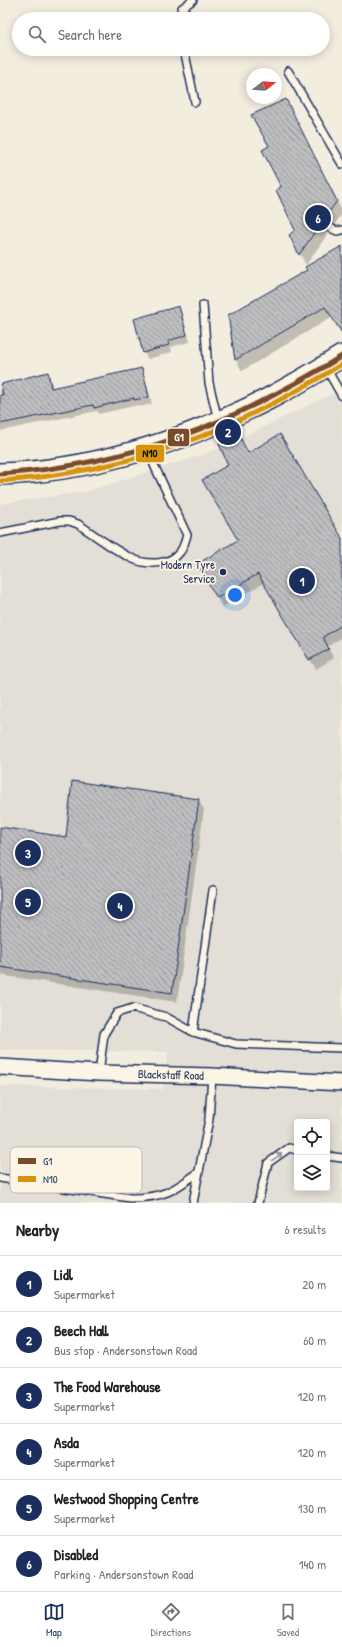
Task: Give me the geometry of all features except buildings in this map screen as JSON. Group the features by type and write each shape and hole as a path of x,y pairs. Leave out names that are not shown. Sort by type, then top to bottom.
{"main road":[{"path":"0,474 40,471 76,466 149,448 218,422 268,399 334,361"}],"street":[{"name":"Blackstaff Road","path":"0,1067 99,1073 212,1076 342,1083"}],"lane":[{"path":"181,12 182,8 193,0"},
{"path":"185,56 195,102"},
{"path":"288,71 342,164"},
{"path":"324,225 336,231 342,230"},
{"path":"203,306 209,383 218,422"},
{"path":"334,361 342,396"},
{"path":"0,533 60,521 69,521 78,524 132,559 160,563 170,560 180,554 187,535 154,465 149,448"},
{"path":"193,1032 213,890"},
{"path":"99,1073 104,1034 109,1023 117,1013 132,1008 166,1017 193,1032 236,1044 342,1048"},
{"path":"194,1203 198,1172 209,1119 212,1076"},
{"path":"258,1203 268,1163 289,1148 294,1149"},
{"path":"330,1156 342,1158"},
{"path":"98,1193 130,1198 150,1198 175,1190 198,1172"},
{"path":"0,1178 10,1180"}],"shaded area":[{"path":"342,389 342,1203 0,1203 0,1086 163,1089 168,1052 0,1050 0,504 88,491 218,449"}],"transit line":[{"name":"G1","path":"0,474 48,469 93,461 136,451 178,437 220,421 260,402 342,356"},
{"name":"N10","path":"0,481 47,476 93,468 136,458 178,445 220,429 261,410 342,364"}],"place":[{"name":"Disabled","path":"318,218"},
{"name":"Beech Hall","path":"228,432"},
{"name":"Modern Tyre Service","path":"223,572"},
{"name":"Lidl","path":"302,581"},
{"name":"The Food Warehouse","path":"28,853"},
{"name":"Westwood Shopping Centre","path":"28,902"},
{"name":"Asda","path":"120,906"}]}
